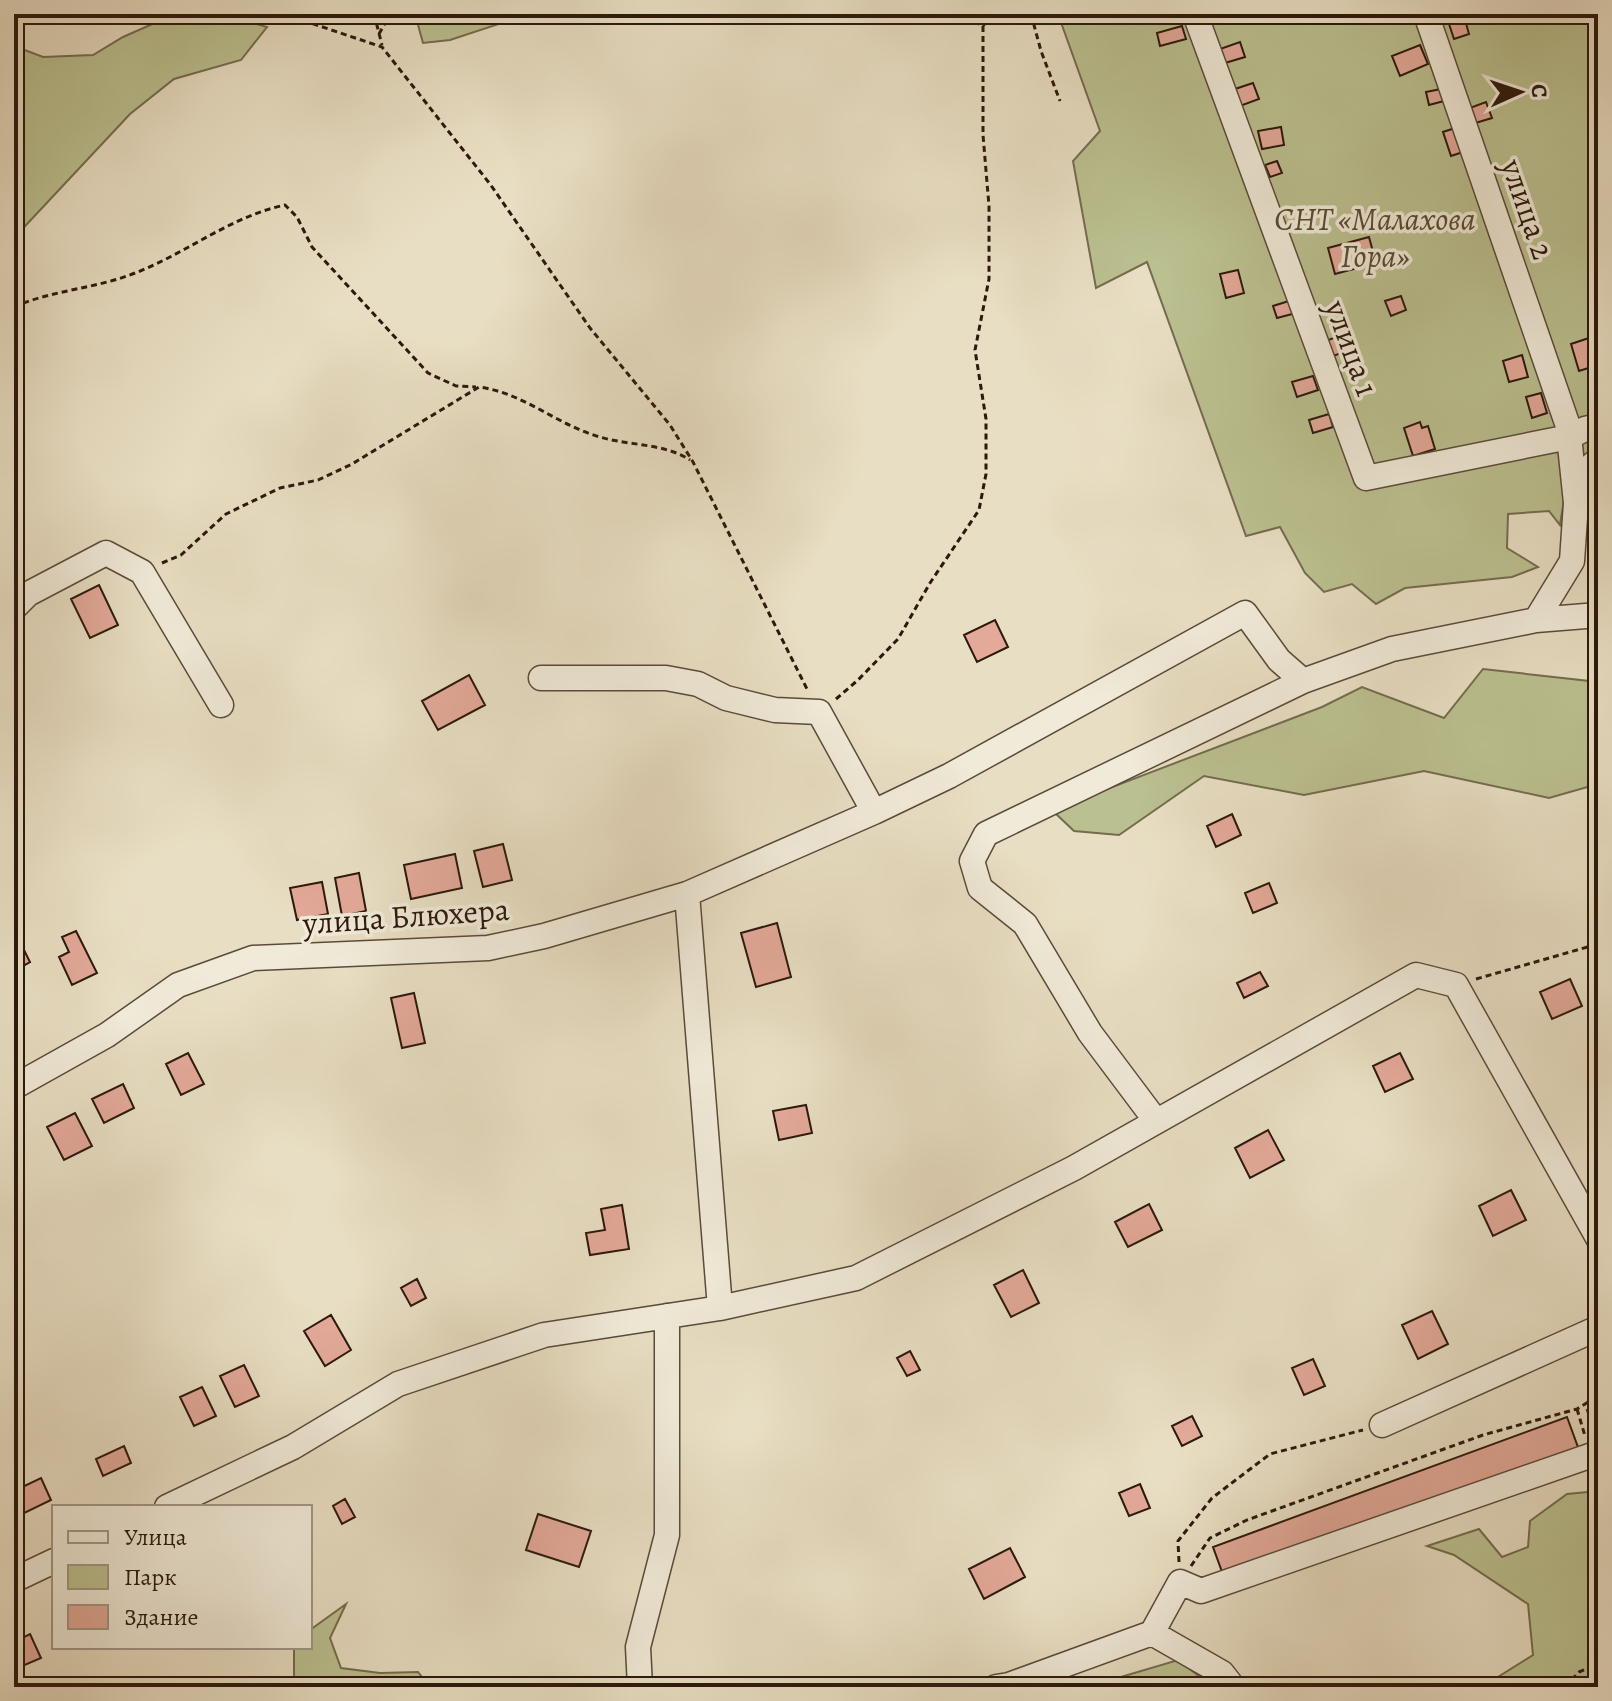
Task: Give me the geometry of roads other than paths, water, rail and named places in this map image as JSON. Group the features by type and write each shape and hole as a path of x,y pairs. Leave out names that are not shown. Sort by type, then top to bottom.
{"street":[{"name":"улица 1","path":"1195,14 1366,478 1569,432"},
{"name":"улица 2","path":"1426,14 1569,432 1576,503"},
{"path":"1569,432 1598,426"},
{"path":"1536,620 1572,561 1576,503 1592,465 1598,460"},
{"path":"14,608 28,594 106,553 142,572 221,705"},
{"name":"улица Блюхера","path":"14,1087 107,1035 178,985 253,958 488,948 544,936 687,894 949,776 1245,613 1279,660 1303,681"},
{"path":"1156,1121 1090,1033 1025,924 980,888 972,861 986,834 1303,681 1392,649 1536,620 1598,615"},
{"path":"541,678 666,678 698,684 726,698 775,710 819,712 874,812"},
{"path":"687,894 720,1308"},
{"path":"171,1505 293,1447 398,1384 544,1335 720,1308 856,1278 1074,1168 1416,975 1456,985 1598,1238"},
{"path":"640,1687 638,1647 667,1535 667,1316"},
{"path":"1382,1425 1598,1328"},
{"path":"996,1687 1152,1633 1180,1582 1201,1591 1595,1454"},
{"path":"14,1580 52,1562"},
{"path":"1152,1633 1222,1673 1233,1687"}],"park label":[{"name":"СНТ «Малахова Гора»","path":"1375,238"}]}
